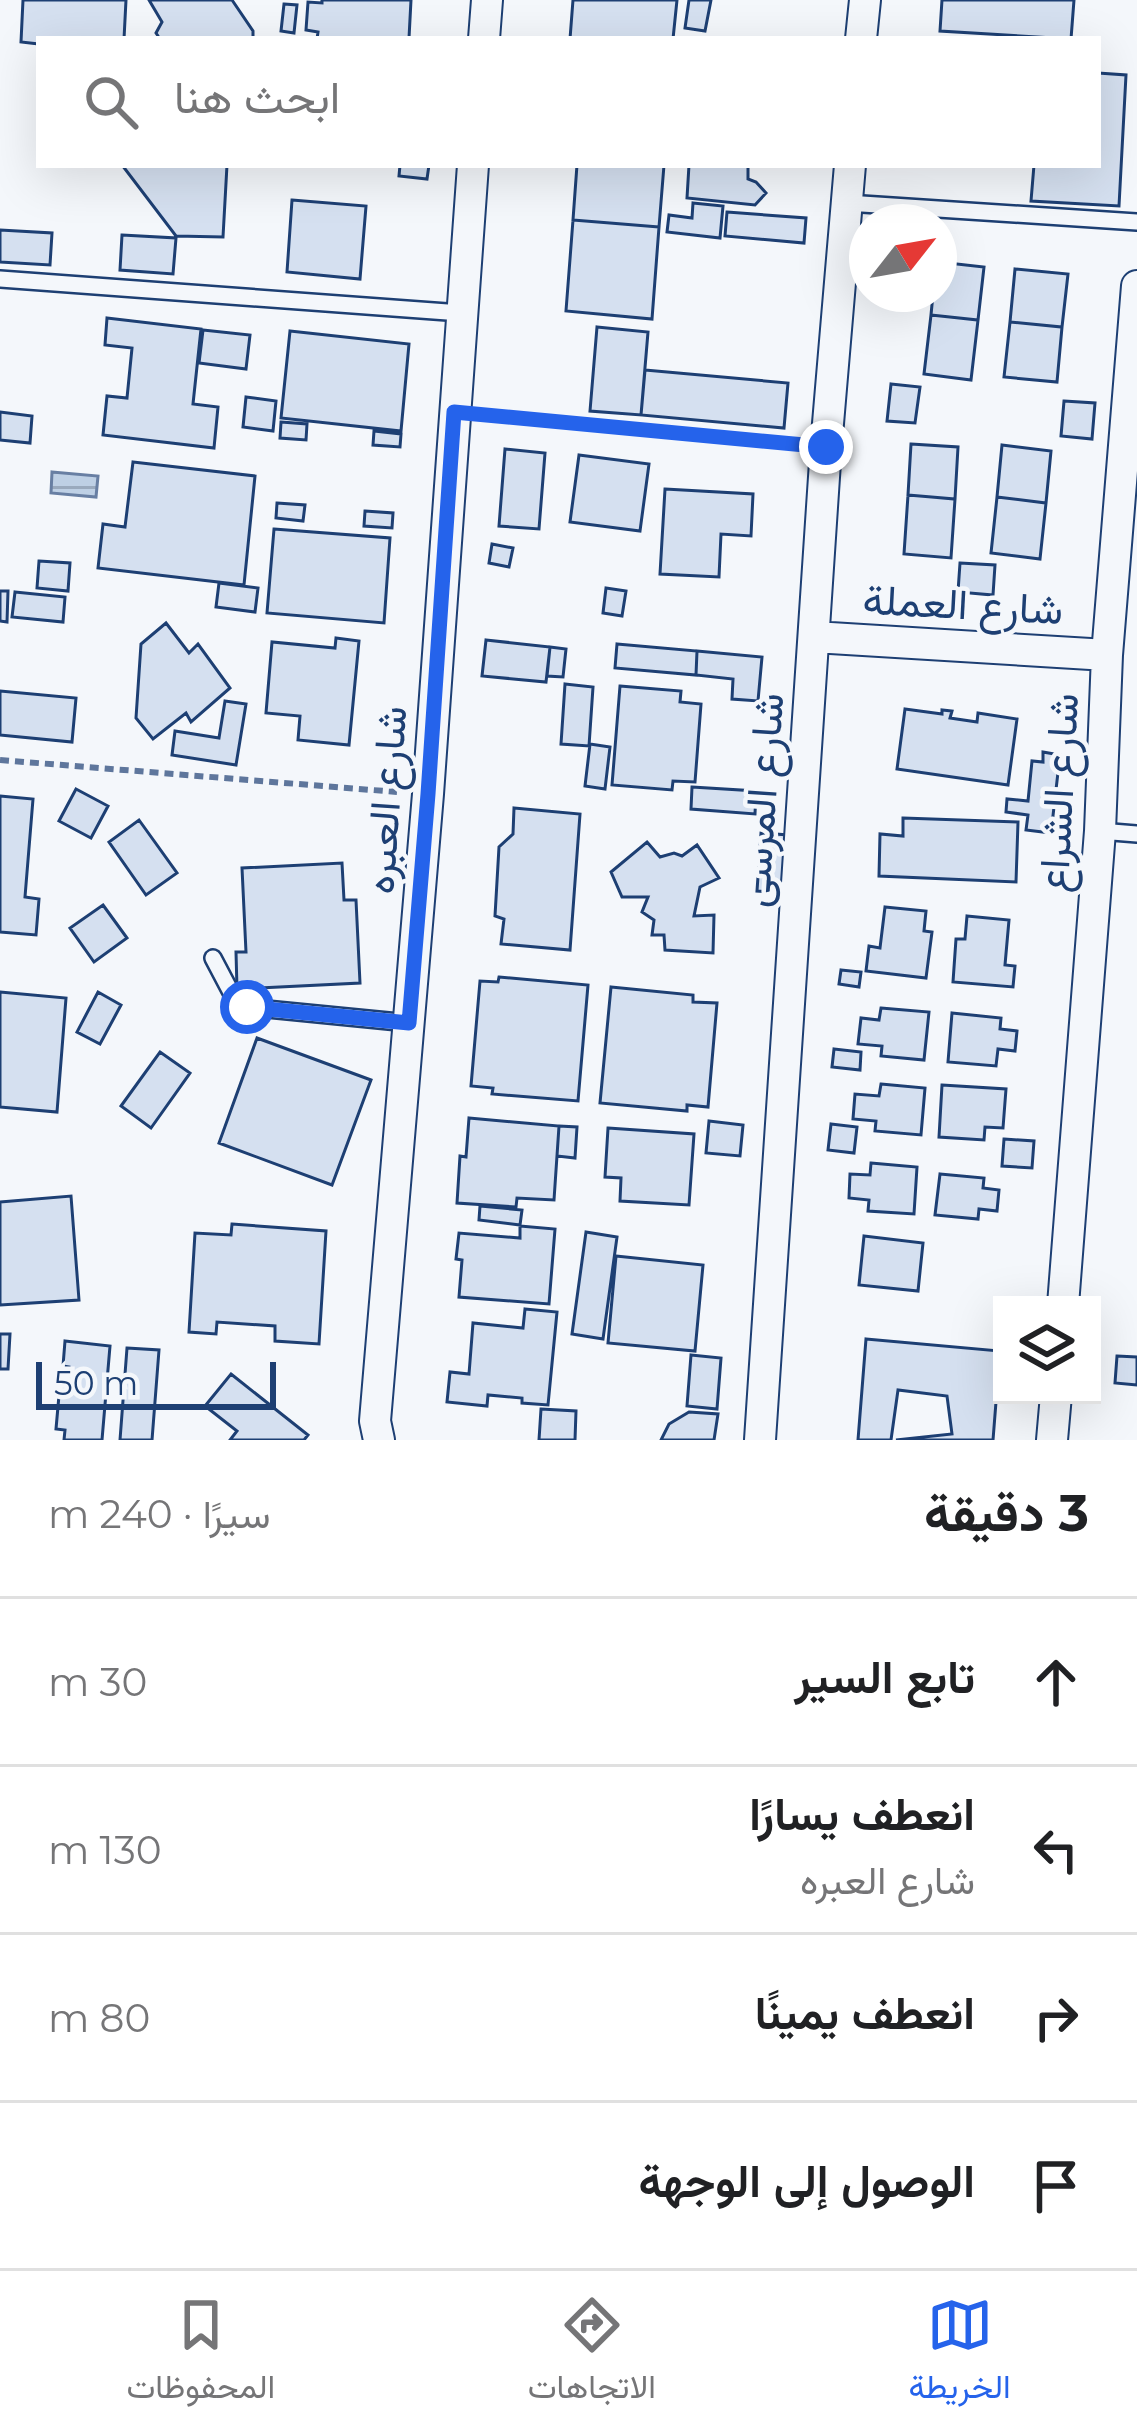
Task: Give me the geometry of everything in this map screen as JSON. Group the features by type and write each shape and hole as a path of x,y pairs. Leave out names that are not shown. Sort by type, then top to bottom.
{"street":[{"path":"484,36 487,0"},
{"path":"861,36 865,0"},
{"name":"شارع العبره","path":"379,1440 375,1421 428,794 473,168"},
{"name":"شارع المرسى","path":"760,1440 826,447 850,168"},
{"name":"شارع الشراع","path":"1064,1296 1137,286"},
{"name":"شارع العملة","path":"814,637 1107,655"},
{"path":"1052,1440 1055,1404"}],"lane":[{"path":"847,203 1137,222"},
{"path":"0,279 460,314"},
{"path":"1100,832 1137,834"},
{"path":"213,958 232,996 247,1007 409,1023"}],"path":[{"path":"454,412 826,447"},
{"path":"0,760 428,794"}],"water":[{"path":"52,472 98,476 96,497 51,493"}],"building":[{"path":"23,0 126,0 124,36 36,36 36,44 21,42"},
{"path":"149,0 232,0 253,36 158,36 162,22"},
{"path":"411,0 409,36 317,36 318,32 306,30 308,2"},
{"path":"573,0 677,0 673,36 570,36"},
{"path":"689,0 711,0 705,31 685,28"},
{"path":"942,0 1074,0 1071,36 940,31"},
{"path":"284,4 297,5 294,33 281,31"},
{"path":"1101,73 1126,75 1119,206 1031,201 1034,168 1101,168"},
{"path":"124,168 227,168 223,237 176,236"},
{"path":"400,168 429,168 427,179 399,176"},
{"path":"577,168 664,168 659,227 573,220"},
{"path":"689,168 748,168 748,179 766,193 755,205 687,198"},
{"path":"292,200 366,206 360,279 287,272"},
{"path":"693,203 723,206 720,238 667,232 669,215 692,218"},
{"path":"727,212 806,218 804,243 725,236"},
{"path":"573,220 659,227 652,319 566,311"},
{"path":"0,230 52,233 50,265 0,262"},
{"path":"122,235 176,238 173,274 120,270"},
{"path":"957,264 984,267 978,320 931,315 957,312"},
{"path":"1015,269 1068,274 1062,327 1010,322"},
{"path":"931,315 978,320 971,380 924,374"},
{"path":"107,318 201,329 193,404 218,407 214,448 103,435 107,396 127,398 132,348 105,345"},
{"path":"1010,322 1062,327 1057,382 1004,377"},
{"path":"597,327 648,332 641,415 590,411"},
{"path":"203,330 250,335 246,369 199,363"},
{"path":"290,331 409,344 401,431 281,418"},
{"path":"645,370 788,383 784,428 641,415"},
{"path":"891,384 920,387 915,423 887,421"},
{"path":"246,397 276,401 273,431 243,427"},
{"path":"1064,401 1095,403 1092,439 1061,436"},
{"path":"0,412 32,416 30,443 0,440"},
{"path":"281,422 307,424 306,440 280,438"},
{"path":"374,431 401,434 400,447 373,445"},
{"path":"911,444 958,447 955,499 908,495"},
{"path":"1002,445 1051,451 1046,503 997,497"},
{"path":"505,449 545,453 539,529 499,526"},
{"path":"579,455 649,464 640,531 570,522"},
{"path":"133,462 255,476 244,585 98,568 103,524 125,527"},
{"path":"665,489 753,494 751,536 721,534 719,577 660,574"},
{"path":"908,495 955,499 951,558 904,554"},
{"path":"997,497 1046,503 1040,559 991,553"},
{"path":"277,503 305,505 303,521 276,518"},
{"path":"365,511 393,513 392,528 364,526"},
{"path":"274,529 390,538 384,623 267,613"},
{"path":"492,544 513,548 509,567 489,563"},
{"path":"39,561 70,563 68,591 37,588"},
{"path":"960,563 995,565 993,595 958,592"},
{"path":"219,583 258,588 255,612 216,607"},
{"path":"606,588 626,591 622,616 603,613"},
{"path":"0,591 8,591 7,622 0,621"},
{"path":"15,592 65,597 63,622 12,617"},
{"path":"166,623 189,653 198,644 230,688 191,722 186,713 153,739 136,718 141,644"},
{"path":"336,638 359,641 349,745 298,740 300,716 266,713 272,642 335,648"},
{"path":"486,640 550,647 546,682 482,676"},
{"path":"617,644 697,651 696,675 615,668"},
{"path":"550,647 566,649 563,677 547,676"},
{"path":"697,651 762,657 758,701 732,699 733,679 696,675"},
{"path":"565,684 593,687 589,746 561,744"},
{"path":"620,686 681,691 680,702 701,704 695,782 673,781 672,790 612,785"},
{"path":"0,691 76,698 72,742 0,735"},
{"path":"225,701 246,704 236,765 172,755 175,731 219,738"},
{"path":"905,709 952,711 950,718 977,722 978,713 1017,719 1008,785 897,769"},
{"path":"590,744 610,747 605,789 585,786"},
{"path":"1043,752 1060,755 1051,833 1026,830 1028,815 1006,812 1007,799 1028,801 1032,761 1043,762"},
{"path":"692,787 756,791 755,814 691,809"},
{"path":"76,789 108,806 91,838 59,821"},
{"path":"0,796 33,799 25,897 39,899 36,935 0,932"},
{"path":"514,808 580,814 570,950 501,944 504,919 495,916 499,847 513,834"},
{"path":"903,818 1018,822 1016,882 879,876 880,834 903,836"},
{"path":"139,820 177,873 146,895 109,842"},
{"path":"761,833 788,835 785,893 757,891"},
{"path":"647,842 660,857 682,856 697,845 719,878 700,887 694,916 714,915 713,953 665,950 664,935 652,935 654,920 642,912 648,897 622,897 611,872"},
{"path":"342,863 344,900 356,900 360,983 237,989 236,952 246,952 242,868"},
{"path":"103,905 127,938 94,962 70,928"},
{"path":"885,907 926,911 924,931 932,932 926,978 866,971 869,946 880,948"},
{"path":"967,916 1009,920 1005,965 1015,966 1013,987 953,982 956,939 965,939"},
{"path":"841,970 861,972 859,987 839,984"},
{"path":"499,977 588,985 578,1101 492,1094 493,1088 471,1086 480,981 498,982"},
{"path":"611,987 693,995 693,1002 717,1003 708,1107 687,1105 687,1111 600,1103"},
{"path":"0,992 66,998 57,1112 0,1107"},
{"path":"98,992 121,1005 100,1044 77,1032"},
{"path":"881,1008 929,1012 924,1060 881,1056 882,1046 858,1044 861,1018 879,1020"},
{"path":"952,1013 1001,1018 1000,1029 1017,1031 1015,1051 998,1049 996,1066 948,1062"},
{"path":"257,1038 371,1080 332,1185 219,1143"},
{"path":"834,1049 861,1052 860,1070 832,1067"},
{"path":"160,1052 190,1073 151,1128 121,1106"},
{"path":"881,1084 925,1088 921,1135 875,1131 876,1121 853,1119 855,1094 879,1096"},
{"path":"942,1085 1006,1089 1003,1128 985,1127 984,1140 939,1137"},
{"path":"469,1118 559,1126 554,1200 517,1198 516,1207 457,1203"},
{"path":"709,1121 743,1125 740,1156 706,1153"},
{"path":"831,1124 857,1127 854,1153 828,1150"},
{"path":"559,1126 577,1127 575,1158 557,1156"},
{"path":"608,1128 694,1134 689,1205 620,1201 621,1178 605,1177"},
{"path":"1004,1139 1034,1141 1032,1168 1002,1166"},
{"path":"871,1163 917,1167 914,1214 868,1211 869,1200 849,1198 850,1174 870,1175"},
{"path":"940,1174 984,1178 983,1188 999,1190 997,1211 979,1209 978,1219 935,1215"},
{"path":"71,1196 79,1300 0,1305 0,1202"},
{"path":"480,1206 522,1210 520,1225 479,1220"},
{"path":"232,1224 326,1231 319,1344 275,1341 275,1326 217,1322 216,1334 189,1332 195,1233 231,1235"},
{"path":"520,1226 555,1229 549,1304 459,1297 459,1233 520,1238"},
{"path":"586,1232 617,1237 603,1339 572,1334"},
{"path":"864,1236 923,1243 918,1291 859,1285"},
{"path":"616,1256 703,1265 695,1351 608,1343"},
{"path":"525,1309 557,1312 548,1405 488,1395 487,1406 447,1402 450,1372 469,1374 473,1323 523,1328"},
{"path":"0,1334 10,1334 8,1369 0,1369"},
{"path":"866,1339 993,1350 993,1440 896,1440 952,1434 947,1396 898,1390 891,1440 858,1440"},
{"path":"65,1341 110,1346 102,1440 64,1440 65,1430 56,1429 60,1384 67,1385 69,1367 63,1366"},
{"path":"127,1348 159,1350 152,1440 120,1440"},
{"path":"691,1355 721,1358 717,1409 687,1406"},
{"path":"1117,1356 1137,1357 1137,1385 1115,1383"},
{"path":"231,1374 308,1435 304,1440 230,1440 237,1431 205,1406"},
{"path":"541,1409 576,1411 575,1440 539,1440"},
{"path":"689,1412 718,1414 714,1440 661,1440 669,1424"}],"route":[{"path":"247,1007 409,1023 454,412 826,447"}]}
